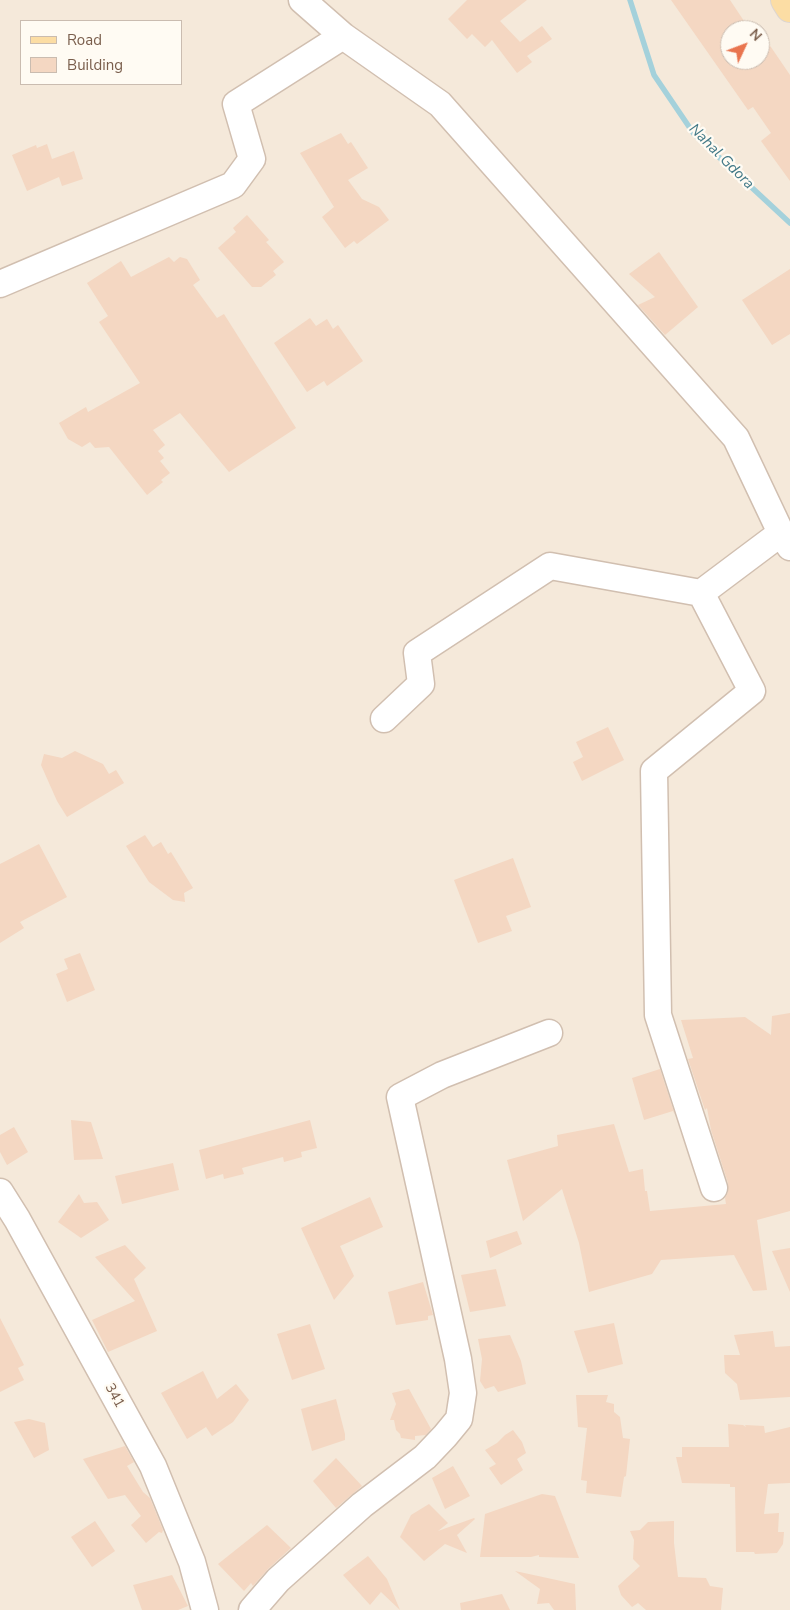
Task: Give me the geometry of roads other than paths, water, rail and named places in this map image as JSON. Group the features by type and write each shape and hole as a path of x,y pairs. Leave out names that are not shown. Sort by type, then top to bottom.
{"main road":[{"path":"785,0 790,8"}],"street":[{"path":"302,0 342,36 440,104 736,438 785,540 701,593 550,566 417,653 421,684 384,719"},
{"path":"0,284 233,185 252,159 236,104 342,36"},
{"path":"701,593 752,691 654,771 658,1015 714,1188"},
{"path":"252,1610 278,1580 362,1504 425,1457 459,1419 463,1393 458,1359 400,1097 442,1075 549,1033"},
{"name":"341","path":"0,1192 17,1219 153,1466 192,1562 205,1610"}],"waterway":[{"name":"Nahal Gdora","path":"630,0 654,75 694,134 790,223"}]}
